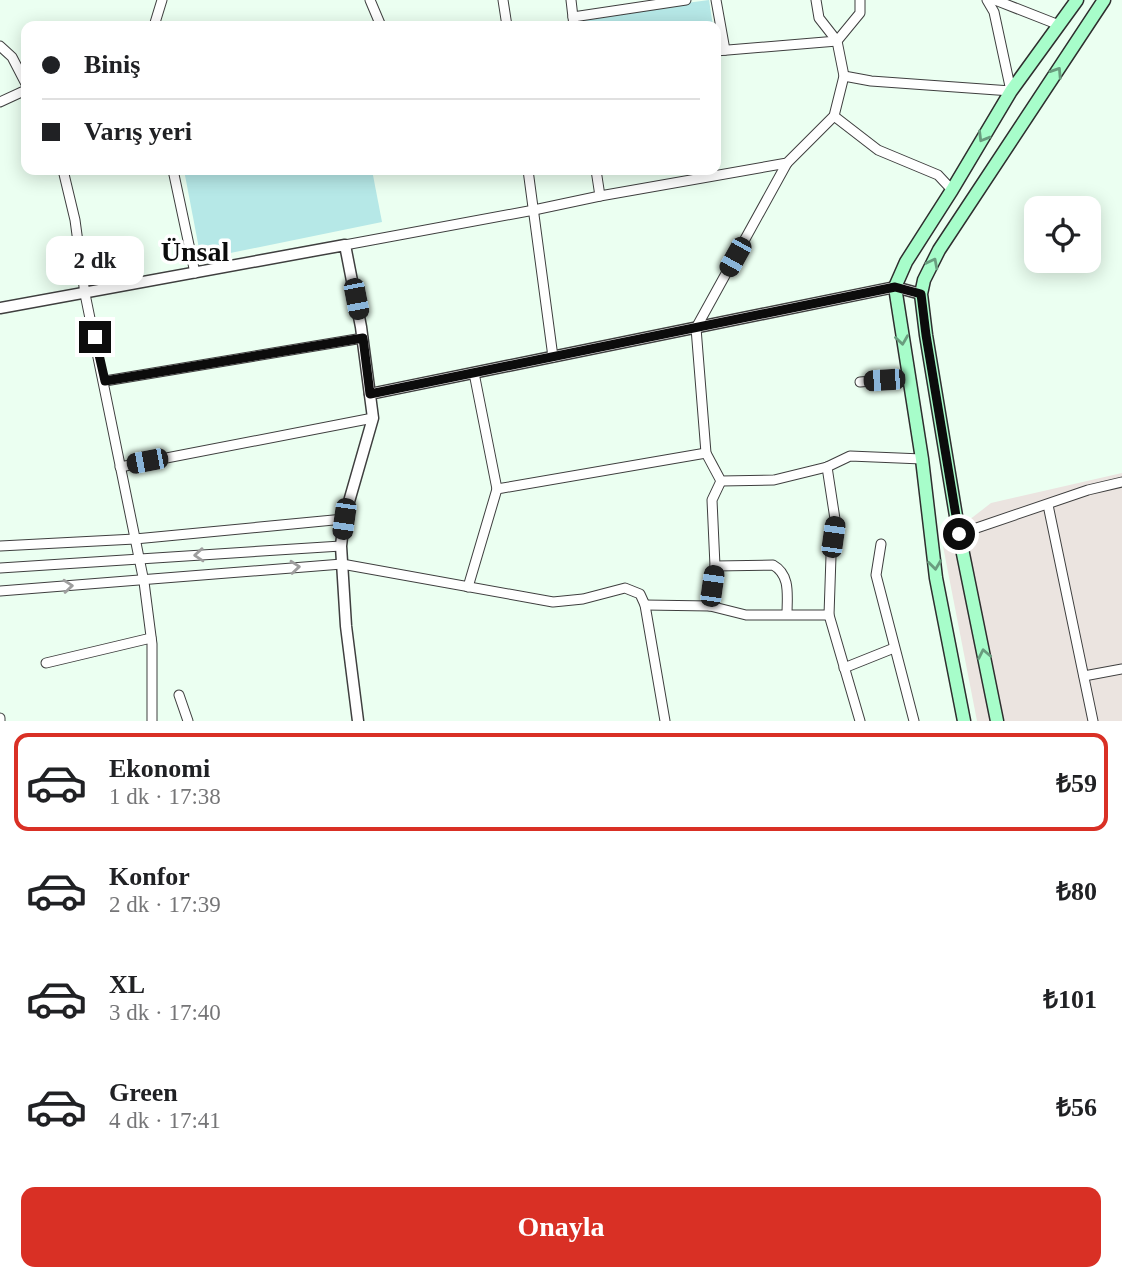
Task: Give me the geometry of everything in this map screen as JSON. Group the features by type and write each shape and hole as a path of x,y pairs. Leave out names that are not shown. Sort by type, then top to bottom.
{"main road":[{"path":"997,721 959,534 921,294 924,280 939,250 1104,0"},
{"path":"964,721 936,578 922,459 895,287 906,262 1011,91 1075,1"}],"street":[{"path":"156,21 162,0"},
{"path":"370,0 379,21"},
{"path":"503,0 506,21"},
{"path":"571,0 574,21 686,0"},
{"path":"716,0 718,21"},
{"path":"721,481 706,453 696,328 787,163 834,116 844,76 837,41 820,18 816,0"},
{"path":"721,50 837,41 860,13 860,0"},
{"path":"844,76 871,81 1011,91 994,12 987,0"},
{"path":"995,0 1059,25"},
{"path":"0,46 12,57 21,74"},
{"path":"0,102 21,92"},
{"path":"834,116 878,150 937,175 952,190"},
{"path":"721,175 787,163"},
{"path":"64,175 144,580 151,638 152,721"},
{"path":"174,175 195,273"},
{"path":"529,175 553,357"},
{"path":"597,175 600,196"},
{"path":"0,308 719,175"},
{"path":"345,245 363,338 373,418 344,519 341,546 346,626 358,721"},
{"path":"370,394 895,287 921,294"},
{"path":"105,381 363,338"},
{"path":"468,587 497,489 474,373"},
{"path":"860,382 908,378"},
{"path":"120,467 373,418"},
{"path":"497,489 706,453"},
{"path":"721,481 774,480 827,467 850,456 922,459"},
{"path":"827,467 835,519 829,615 860,721"},
{"path":"710,606 715,566 712,500 721,481"},
{"path":"959,534 1088,490 1122,482"},
{"path":"1048,505 1093,721"},
{"path":"0,545 135,539 344,519"},
{"path":"881,544 876,575 914,721"},
{"path":"0,568 341,546"},
{"path":"0,591 342,564 553,602 583,599 625,588 640,594 645,605 665,721"},
{"path":"715,566 773,565 782,570 786,580 788,614"},
{"path":"645,605 710,606 746,615 829,615"},
{"path":"46,663 151,638"},
{"path":"844,668 894,648"},
{"path":"1084,676 1122,669"},
{"path":"179,695 188,721"}],"shaded area":[{"path":"709,0 712,21 583,21 582,17"},
{"path":"185,175 373,175 382,222 201,259"},
{"path":"1122,473 1122,721 977,721 942,541 991,503"}],"district":[{"name":"Ünsal","path":"195,251"}],"route":[{"path":"95,337 105,381 363,338 370,394 895,287 921,294 959,534"}]}
